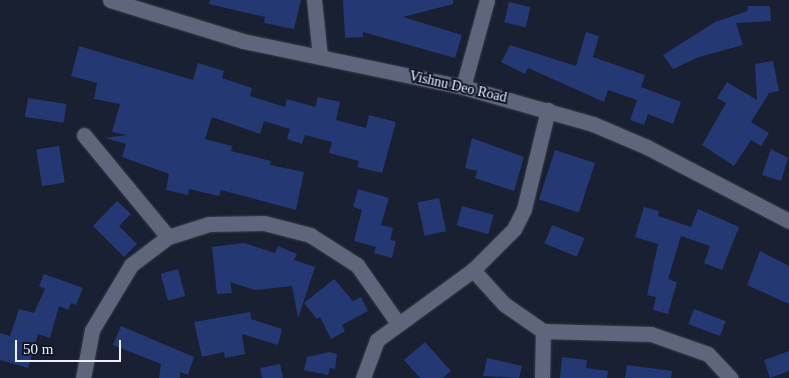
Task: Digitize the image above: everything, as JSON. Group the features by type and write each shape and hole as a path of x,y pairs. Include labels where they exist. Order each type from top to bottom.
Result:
{"street":[{"name":"Vishnu Deo Road","path":"110,0 243,41 463,87 548,110 623,135 789,221"},
{"path":"314,0 320,56"},
{"path":"463,87 487,0"},
{"path":"363,378 378,340 397,322 473,270 514,229 524,209 548,110"},
{"path":"84,135 168,237"},
{"path":"83,378 92,330 115,288 131,265 168,237 209,224 229,222 264,223 310,235 358,265 397,322"},
{"path":"473,270 504,304 543,331 651,334 708,354 730,378"},
{"path":"542,378 543,331"}],"building":[{"path":"210,0 301,0 294,29 264,23 265,17 209,4"},
{"path":"343,0 453,0 453,4 403,17 462,35 455,58 363,32 363,37 345,38"},
{"path":"509,2 530,7 526,27 504,22"},
{"path":"748,6 770,6 771,21 736,23 743,45 699,57 673,69 663,55 715,22 748,11"},
{"path":"586,32 599,36 593,57 645,75 641,87 681,102 673,124 648,114 644,125 630,120 637,100 608,90 604,102 528,68 525,74 501,62 510,45 576,66"},
{"path":"79,46 193,80 198,63 224,71 222,78 252,88 250,96 285,107 287,99 315,107 318,97 340,102 336,120 366,128 369,115 396,122 382,173 357,167 359,161 329,153 332,142 305,135 302,144 287,139 290,129 264,121 260,134 212,117 205,139 232,146 231,151 271,161 270,165 304,172 296,210 221,190 219,196 189,189 188,195 166,190 169,174 122,157 126,144 105,138 127,135 112,132 120,104 94,99 97,83 71,76"},
{"path":"773,61 779,91 769,93 751,122 769,133 761,146 751,140 734,166 702,145 726,103 717,98 727,82 757,100 755,64"},
{"path":"28,98 67,104 64,123 25,117"},
{"path":"472,138 524,157 514,191 475,178 477,171 465,168"},
{"path":"59,146 65,183 42,186 36,150"},
{"path":"771,149 788,158 781,181 762,175"},
{"path":"555,150 595,163 579,212 539,199"},
{"path":"358,189 389,198 381,225 393,228 390,240 396,241 392,258 374,253 376,247 354,241 362,210 353,207"},
{"path":"439,198 446,231 425,236 417,203"},
{"path":"117,201 131,214 119,226 137,244 124,257 93,226"},
{"path":"462,206 494,215 488,234 456,225"},
{"path":"644,207 659,211 658,216 691,227 698,209 739,227 722,270 704,263 710,246 681,236 668,279 677,282 668,314 653,310 656,297 647,295 658,244 635,237"},
{"path":"552,225 584,238 577,257 545,244"},
{"path":"244,243 275,253 278,246 297,254 294,260 315,267 298,318 292,286 255,290 230,282 232,293 217,294 212,247"},
{"path":"760,251 789,266 789,304 747,285"},
{"path":"178,269 185,296 168,301 161,274"},
{"path":"44,274 83,288 76,305 71,303 68,310 59,306 50,338 38,334 28,368 0,360 0,333 10,336 19,309 34,313 45,289 39,286"},
{"path":"334,279 353,301 361,297 368,311 342,325 345,331 331,339 320,317 317,319 304,303"},
{"path":"694,309 726,321 720,336 688,324"},
{"path":"250,312 251,319 282,329 278,345 242,334 245,354 225,358 224,352 202,357 194,322"},
{"path":"121,326 194,357 188,375 180,372 180,378 159,378 161,364 113,345"},
{"path":"425,342 451,371 443,378 420,378 404,360"},
{"path":"789,351 789,371 770,378 764,360"},
{"path":"329,352 337,354 335,369 330,368 328,375 304,370 307,357"},
{"path":"562,357 587,360 586,368 608,371 607,378 560,378"},
{"path":"487,358 522,366 519,378 483,376"},
{"path":"280,364 283,378 262,378 260,368"},
{"path":"627,365 672,371 671,378 625,378"}]}
